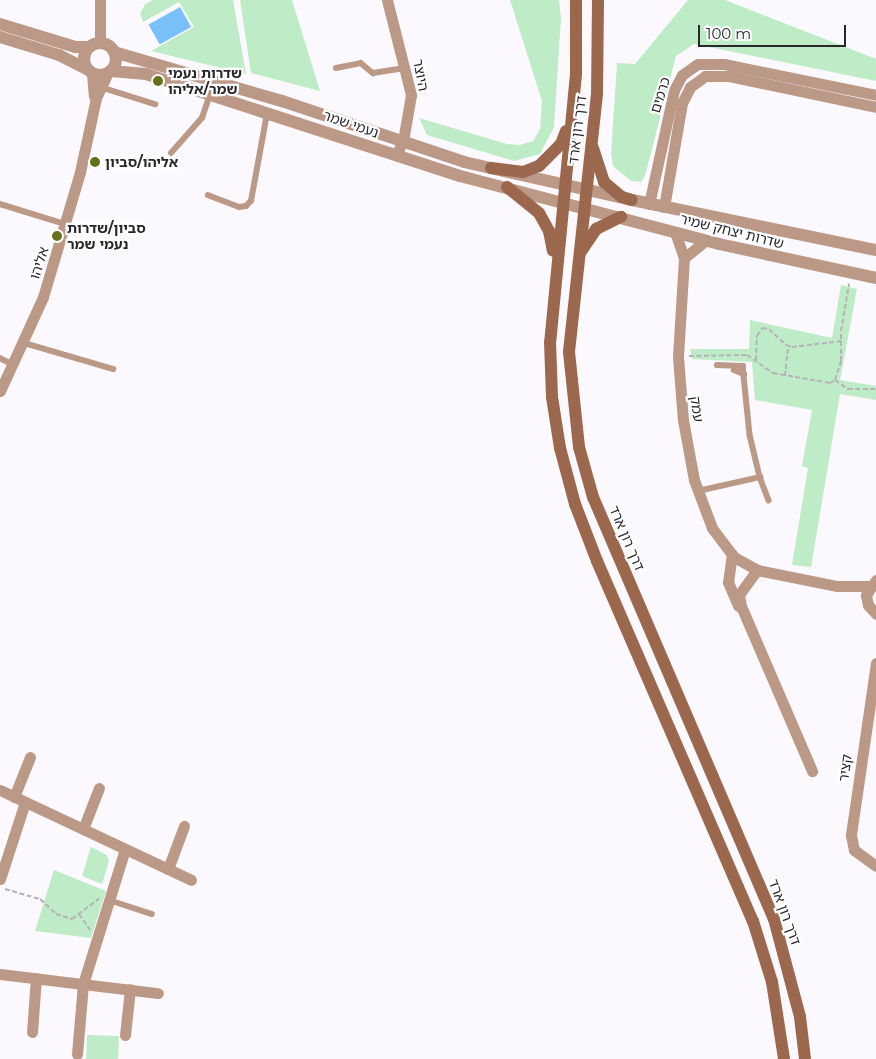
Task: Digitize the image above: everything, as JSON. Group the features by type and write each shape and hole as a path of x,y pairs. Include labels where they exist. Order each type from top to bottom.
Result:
{"main road":[{"name":"דרך רון ארד","path":"576,0 578,28 550,342 552,397 560,448 574,504 753,920 772,982 784,1059"},
{"name":"דרך רון ארד","path":"598,0 599,50 569,352 579,448 593,497 774,919 800,1017 805,1059"},
{"path":"491,168 523,172 539,166 560,144 570,120"},
{"path":"591,141 604,182 622,197 632,200"},
{"path":"507,187 532,205 544,220 556,264"},
{"path":"577,260 596,229 621,217"}],"street":[{"path":"90,72 83,58 95,45 100,0"},
{"name":"היוצר","path":"387,0 406,68 410,108 403,141 396,155"},
{"path":"0,24 75,47 95,45 114,52 116,62 109,73 90,72 59,55 0,36"},
{"name":"נעמי שמר","path":"114,52 282,101 491,168 584,190"},
{"name":"כרמים","path":"649,204 674,90 682,75 698,64 724,64 876,95"},
{"name":"אליהו","path":"90,72 93,108"},
{"name":"אליהו","path":"0,391 14,365 43,297 66,224 93,108 100,87 109,73"},
{"name":"נעמי שמר","path":"109,73 146,74 267,111 396,155 507,187 582,206"},
{"name":"כרמים","path":"664,207 682,103 690,87 705,76 729,76 876,106"},
{"name":"שדרות יצחק שמיר","path":"584,190 876,250"},
{"name":"שדרות יצחק שמיר","path":"582,206 705,241 876,278"},
{"name":"עמק","path":"675,232 684,258 678,357 683,420 698,492 712,528 732,554 757,570 837,586 866,600"},
{"path":"684,258 705,241"},
{"path":"732,554 728,582 736,603 746,618"},
{"path":"757,570 739,595 746,618 812,771"},
{"path":"872,583 866,600 875,615"},
{"name":"עמק","path":"837,586 872,583"},
{"name":"קציר","path":"876,663 851,835 854,850 876,866"},
{"path":"14,797 30,757"},
{"path":"83,829 99,788"},
{"path":"0,790 191,880"},
{"path":"0,879 25,802"},
{"path":"168,869 184,826"},
{"path":"77,1054 83,984 125,848"},
{"path":"0,974 158,993"},
{"path":"32,1032 36,978"},
{"path":"125,1035 130,989"}],"lane":[{"path":"336,68 361,63 373,73 406,68"},
{"path":"100,87 155,104"},
{"path":"171,153 202,118 210,94"},
{"path":"208,195 239,207 246,206 250,201 267,111"},
{"path":"0,204 66,224"},
{"path":"24,343 113,369"},
{"path":"0,358 14,365"},
{"path":"717,365 743,366 750,434 760,476 769,500"},
{"path":"734,370 744,374"},
{"path":"698,492 760,476"},
{"path":"109,900 152,914"}],"path":[{"path":"678,357 729,353 748,355 772,373 830,383 835,380 851,274"},
{"path":"756,360 757,336 762,328 769,329 788,346 812,346 842,341"},
{"path":"785,376 788,346"},
{"path":"835,380 848,389 876,389"},
{"path":"0,887 40,899 64,918 72,919 96,899 109,900"},
{"path":"79,914 83,924 98,935"}],"green space":[{"path":"153,0 233,0 246,74 151,51 194,27 179,2 143,22 140,14 145,4"},
{"path":"240,0 292,0 320,91 251,73"},
{"path":"510,0 559,0 561,18 554,127 540,154 514,161 427,135 419,118 507,144 520,145 533,141 540,129 542,101"},
{"path":"688,0 725,0 876,59 876,81 694,44 676,56 645,176 641,182 631,181 613,166 611,154 617,63 635,64"},
{"path":"841,285 857,289 840,380 876,386 876,400 840,394 811,567 792,565 808,468 802,466 812,410 755,400 752,362 692,359 690,349 749,349 750,320 832,338"},
{"path":"91,847 107,855 109,861 102,884 82,876"},
{"path":"54,870 106,891 91,938 35,931"},
{"path":"87,1035 119,1036 118,1059 86,1059"}],"water":[{"path":"180,7 191,27 160,45 149,24"}],"place":[{"name":"שדרות נעמי שמר/אליהו","path":"158,81"},
{"name":"אליהו/סביון","path":"95,162"},
{"name":"סביון/שדרות נעמי שמר","path":"57,236"}]}
